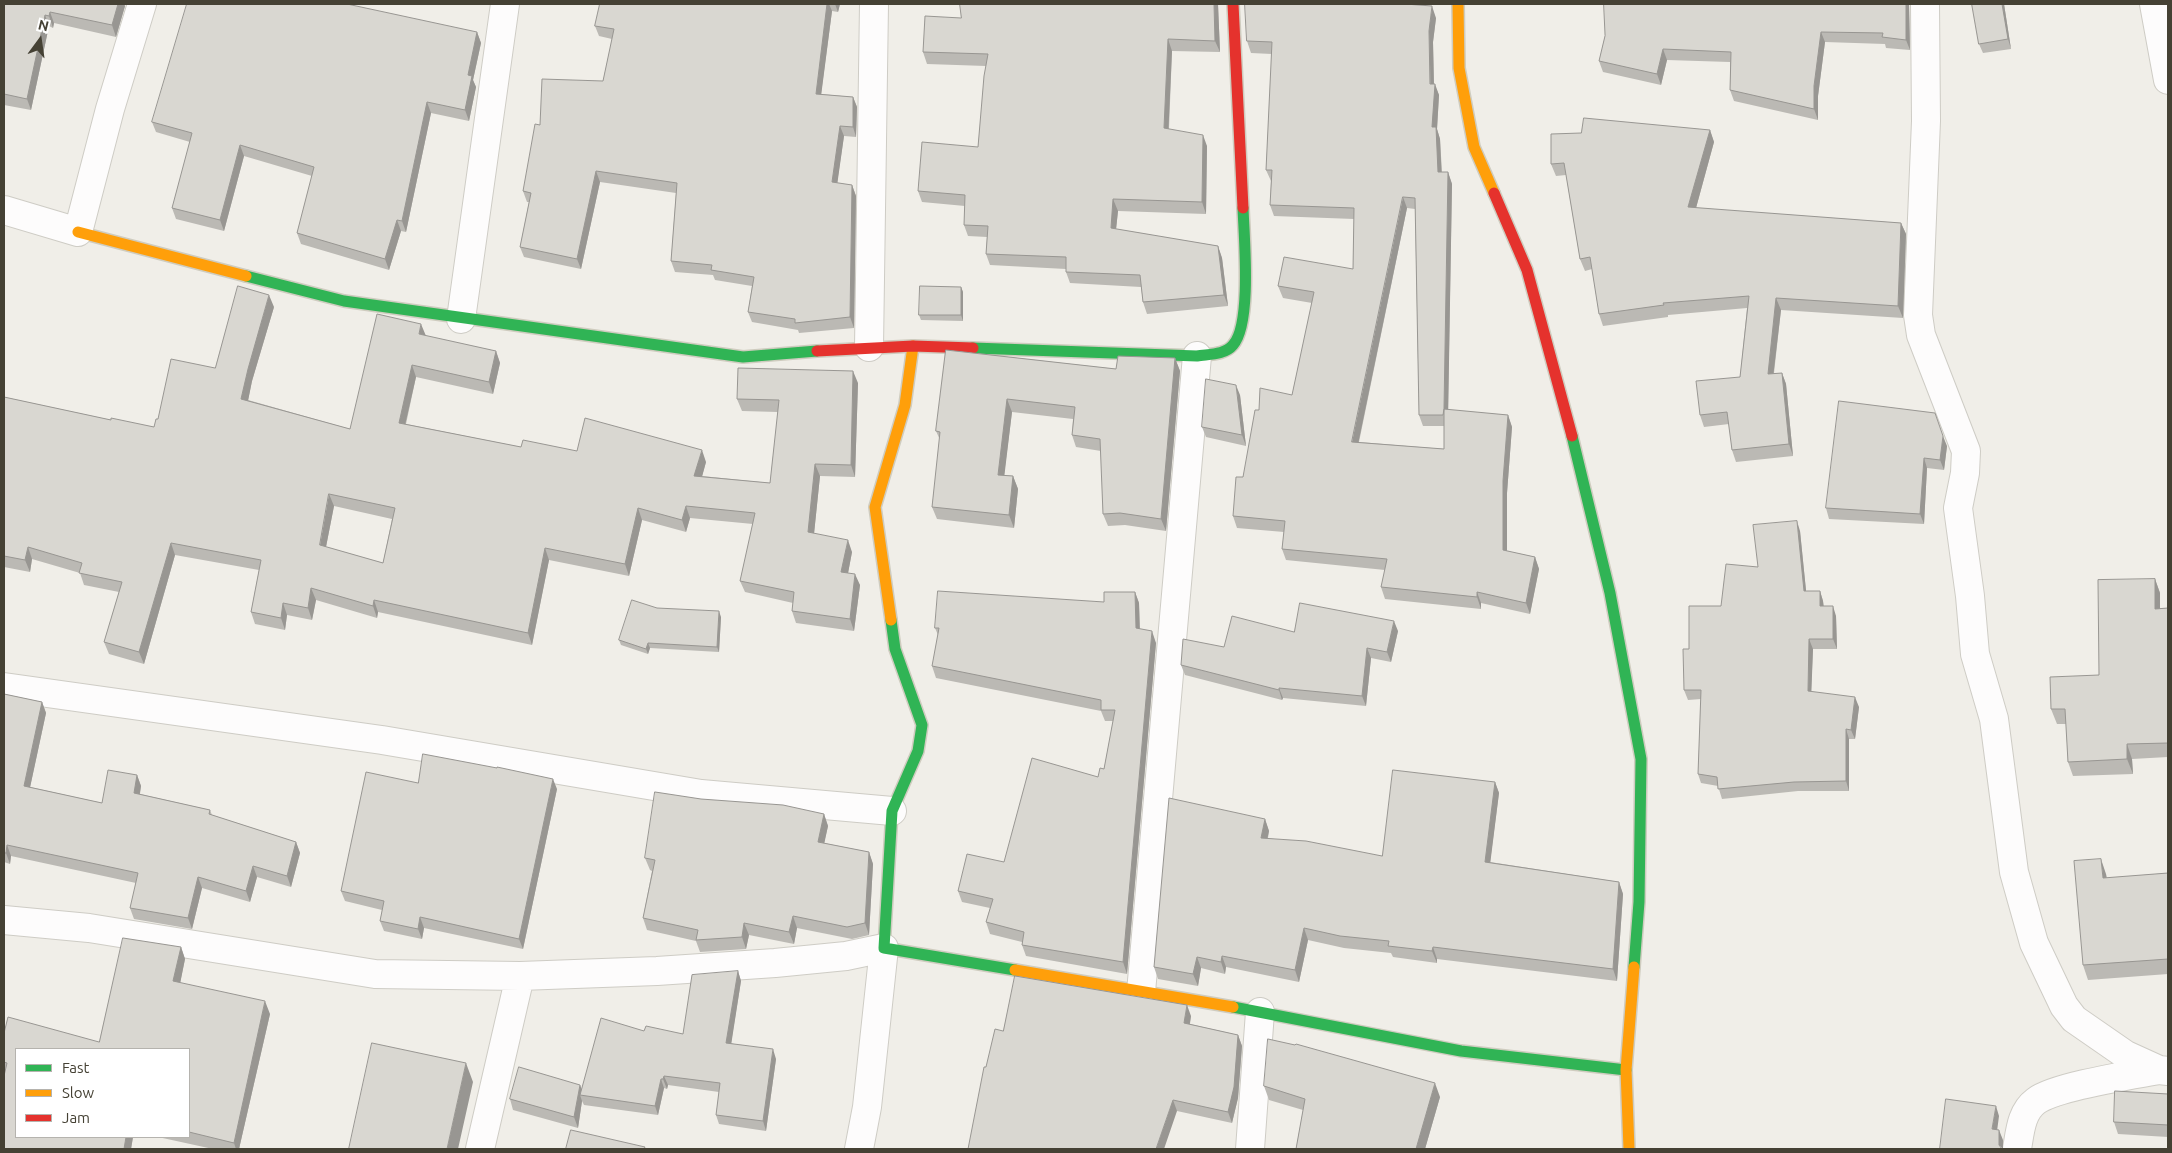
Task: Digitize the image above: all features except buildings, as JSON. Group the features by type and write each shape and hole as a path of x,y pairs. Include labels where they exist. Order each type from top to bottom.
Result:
{"street":[{"path":"78,232 110,109 142,4"},
{"path":"461,319 505,4"},
{"path":"869,347 874,4"},
{"path":"4,210 78,232 344,301 461,319 743,357 869,347 913,346 1197,356 1222,352 1235,344 1241,326 1243,305 1244,250 1233,4"},
{"path":"1458,4 1459,68 1474,147 1527,270 1570,429 1610,593 1641,759 1639,902 1626,1070 1629,1149"},
{"path":"1925,4 1926,121 1918,315 1921,335 1966,451 1965,473 1958,508 1970,596 1975,654 1994,719 2014,872 2034,943 2064,1006 2074,1019 2106,1043 2126,1054 2164,1070"},
{"path":"2154,4 2168,80"},
{"path":"859,1149 867,1107 884,948 892,811 918,752 922,725 896,648 875,507 905,405 913,346"},
{"path":"1141,992 1197,356"},
{"path":"4,687 382,740 701,794 892,811"},
{"path":"4,920 89,928 375,974 520,976 775,963 846,956 884,948 1260,1012 1461,1050 1626,1070"},
{"path":"480,1149 520,976"},
{"path":"1250,1149 1260,1012"},
{"path":"2017,1149 2022,1120 2036,1101 2058,1091 2164,1070"}],"traffic: fast":[{"path":"973,348 1197,356 1226,351 1233,345 1239,334 1243,319 1246,280 1243,208"},
{"path":"246,276 344,301 743,357 817,351"},
{"path":"1572,436 1610,593 1641,759 1639,902 1634,967"},
{"path":"891,620 895,649 922,725 918,751 892,811 884,948 1015,970"},
{"path":"1233,1007 1461,1051 1626,1070"}],"traffic: slow":[{"path":"1458,4 1459,68 1474,147 1494,193"},
{"path":"78,232 246,276"},
{"path":"891,620 875,507 905,405 913,346"},
{"path":"1629,1149 1626,1070 1634,967"},
{"path":"1015,970 1233,1007"}],"traffic: jam":[{"path":"1233,4 1243,208"},
{"path":"1494,193 1527,270 1572,436"},
{"path":"817,351 913,346 973,348"}]}
